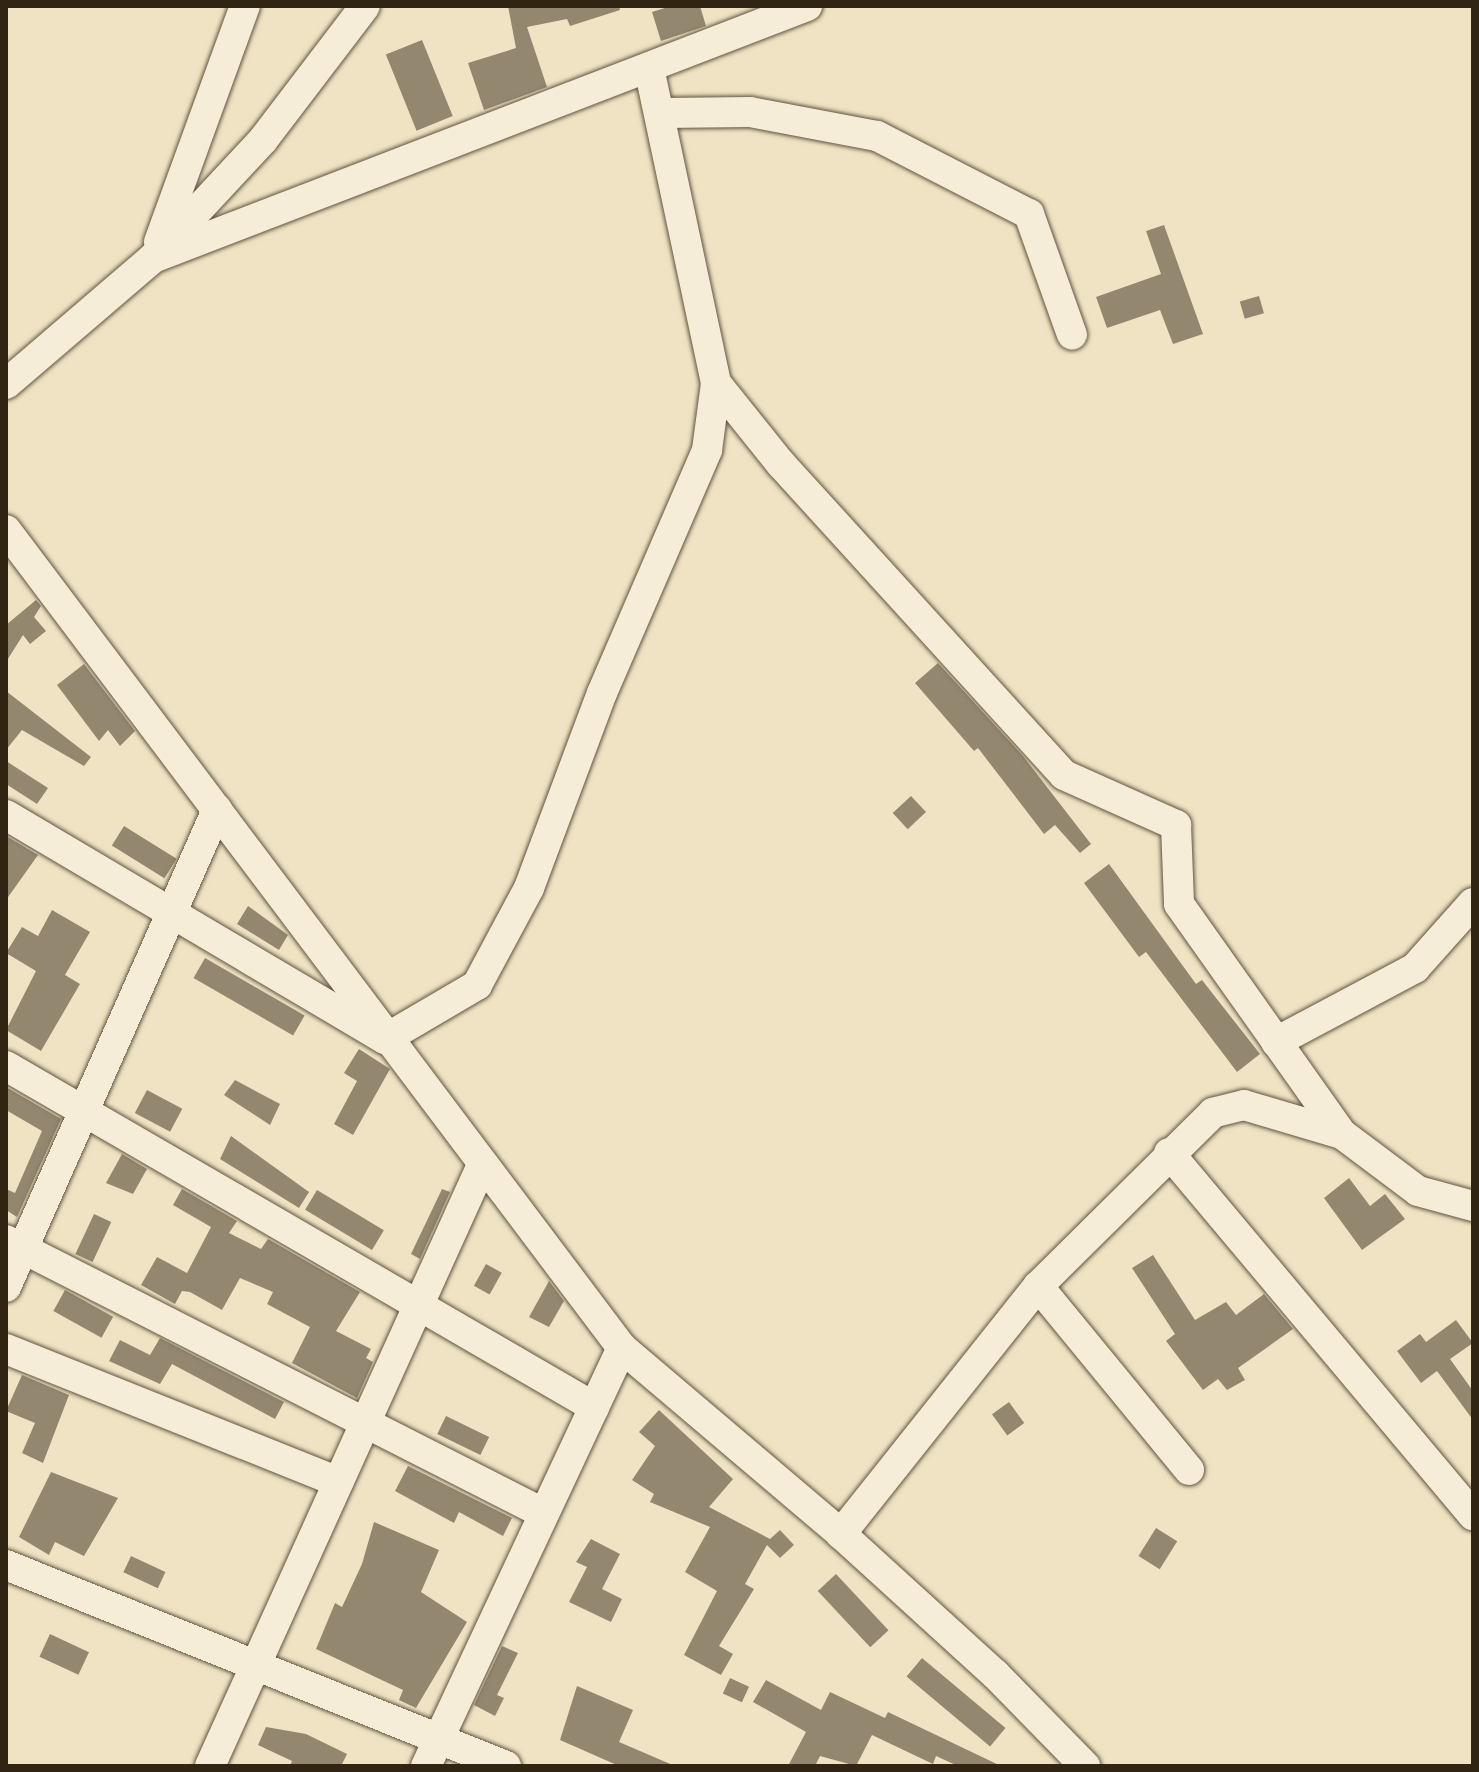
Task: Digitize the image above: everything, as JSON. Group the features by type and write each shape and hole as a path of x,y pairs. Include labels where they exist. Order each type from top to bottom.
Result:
{"street":[{"path":"153,258 245,6"},
{"path":"6,384 153,258 263,140 365,6"},
{"path":"153,258 649,69 732,19 807,6"},
{"path":"385,1039 477,985 529,888 602,693 707,450 716,383 663,113 649,69"},
{"path":"663,113 750,112 877,136 1029,214 1072,335"},
{"path":"716,383 781,464 1064,775 1176,825 1179,904 1342,1134 1418,1191 1473,1206"},
{"path":"8,544 217,810 385,1039 622,1348 841,1534 995,1674 1085,1766"},
{"path":"6,1287 15,1244 87,1113 170,912 217,810"},
{"path":"6,815 385,1039"},
{"path":"1276,1042 1415,968 1473,903"},
{"path":"6,1066 594,1407"},
{"path":"841,1534 1038,1286 1169,1153 1213,1113 1244,1105 1342,1134"},
{"path":"1169,1153 1473,1515"},
{"path":"210,1766 482,1165"},
{"path":"15,1244 543,1513"},
{"path":"1038,1286 1189,1470"},
{"path":"426,1766 622,1348"},
{"path":"6,1349 338,1482"},
{"path":"6,1565 506,1766"}],"building":[{"path":"508,6 619,6 620,10 570,26 567,19 527,27 547,87 484,110 468,63 516,48"},
{"path":"671,6 700,6 706,26 661,41 652,12"},
{"path":"422,40 453,116 417,131 386,55"},
{"path":"1164,225 1203,334 1173,344 1160,310 1107,328 1096,297 1161,274 1146,231"},
{"path":"1259,296 1264,313 1245,319 1240,302"},
{"path":"36,600 41,606 34,617 46,631 30,644 23,635 6,662 6,625"},
{"path":"938,663 1023,756 1091,844 1080,853 1055,825 1044,834 978,748 974,751 915,683"},
{"path":"84,664 135,731 120,746 108,730 99,741 57,685"},
{"path":"6,691 91,757 84,766 22,730 6,750"},
{"path":"6,761 48,788 37,804 6,784"},
{"path":"911,796 926,812 908,829 893,813"},
{"path":"124,826 177,859 164,878 112,846"},
{"path":"6,836 38,855 6,900"},
{"path":"1109,864 1196,984 1202,980 1260,1054 1237,1072 1146,952 1139,957 1084,883"},
{"path":"248,906 288,935 279,950 237,924"},
{"path":"52,910 90,932 65,975 80,984 41,1051 6,1030 36,971 6,953 22,927 38,936"},
{"path":"205,958 305,1016 293,1035 194,978"},
{"path":"359,1049 390,1069 353,1135 334,1124 357,1081 344,1073"},
{"path":"235,1080 280,1104 270,1125 224,1095"},
{"path":"6,1087 61,1119 17,1217 6,1210 6,1189 15,1193 42,1131 6,1110"},
{"path":"147,1090 182,1109 170,1132 135,1113"},
{"path":"231,1136 309,1192 299,1208 220,1159"},
{"path":"122,1154 147,1169 133,1194 106,1183"},
{"path":"1349,1178 1370,1206 1385,1194 1405,1219 1362,1250 1324,1198"},
{"path":"182,1189 237,1221 229,1233 261,1249 268,1239 360,1292 336,1331 371,1349 366,1358 373,1362 357,1398 292,1363 310,1327 267,1304 273,1292 240,1278 222,1310 190,1292 182,1291 175,1304 141,1285 157,1257 187,1273 211,1227 173,1205"},
{"path":"442,1189 450,1192 420,1259 411,1254"},
{"path":"317,1190 384,1230 372,1250 305,1210"},
{"path":"94,1214 111,1222 93,1262 75,1254"},
{"path":"1153,1255 1195,1320 1226,1302 1236,1315 1264,1294 1293,1329 1238,1368 1245,1380 1227,1390 1218,1379 1203,1390 1166,1341 1175,1334 1132,1268"},
{"path":"486,1264 502,1273 490,1295 474,1286"},
{"path":"549,1281 564,1301 549,1327 529,1317"},
{"path":"65,1290 113,1317 101,1338 53,1311"},
{"path":"1456,1320 1473,1343 1450,1359 1473,1391 1473,1420 1437,1371 1421,1383 1397,1351 1420,1334 1426,1342"},
{"path":"160,1338 284,1402 275,1419 172,1364 160,1384 109,1361 120,1340 150,1355"},
{"path":"22,1375 69,1395 43,1463 22,1453 35,1423 6,1411"},
{"path":"1009,1402 1024,1423 1007,1435 992,1414"},
{"path":"659,1410 733,1479 709,1507 770,1539 780,1530 794,1545 780,1558 767,1545 745,1584 754,1589 719,1646 733,1654 721,1675 684,1655 717,1591 685,1572 710,1527 650,1502 654,1494 632,1480 655,1446 639,1432"},
{"path":"446,1416 489,1437 480,1455 437,1434"},
{"path":"408,1466 512,1518 503,1536 459,1512 454,1523 395,1491"},
{"path":"51,1472 118,1498 84,1556 55,1542 49,1555 19,1537"},
{"path":"374,1522 439,1550 421,1592 467,1622 416,1708 399,1700 403,1690 316,1649 335,1603 342,1607 362,1564"},
{"path":"1156,1528 1177,1541 1160,1569 1139,1556"},
{"path":"591,1539 620,1554 602,1589 622,1599 611,1622 569,1602 587,1567 576,1562"},
{"path":"131,1556 165,1572 158,1588 123,1572"},
{"path":"836,1574 889,1630 870,1647 818,1591"},
{"path":"50,1634 89,1652 78,1675 39,1657"},
{"path":"502,1646 518,1653 497,1695 504,1698 495,1716 474,1705"},
{"path":"922,1658 1005,1728 990,1746 907,1676"},
{"path":"730,1678 749,1687 742,1702 723,1693"},
{"path":"766,1680 821,1710 830,1692 885,1718 888,1712 1001,1766 958,1766 936,1756 933,1764 872,1735 856,1766 820,1756 815,1766 788,1766 806,1732 753,1702"},
{"path":"577,1686 633,1710 619,1742 675,1766 619,1766 560,1740"},
{"path":"266,1727 306,1734 347,1754 341,1766 290,1766 292,1761 258,1745"}]}
